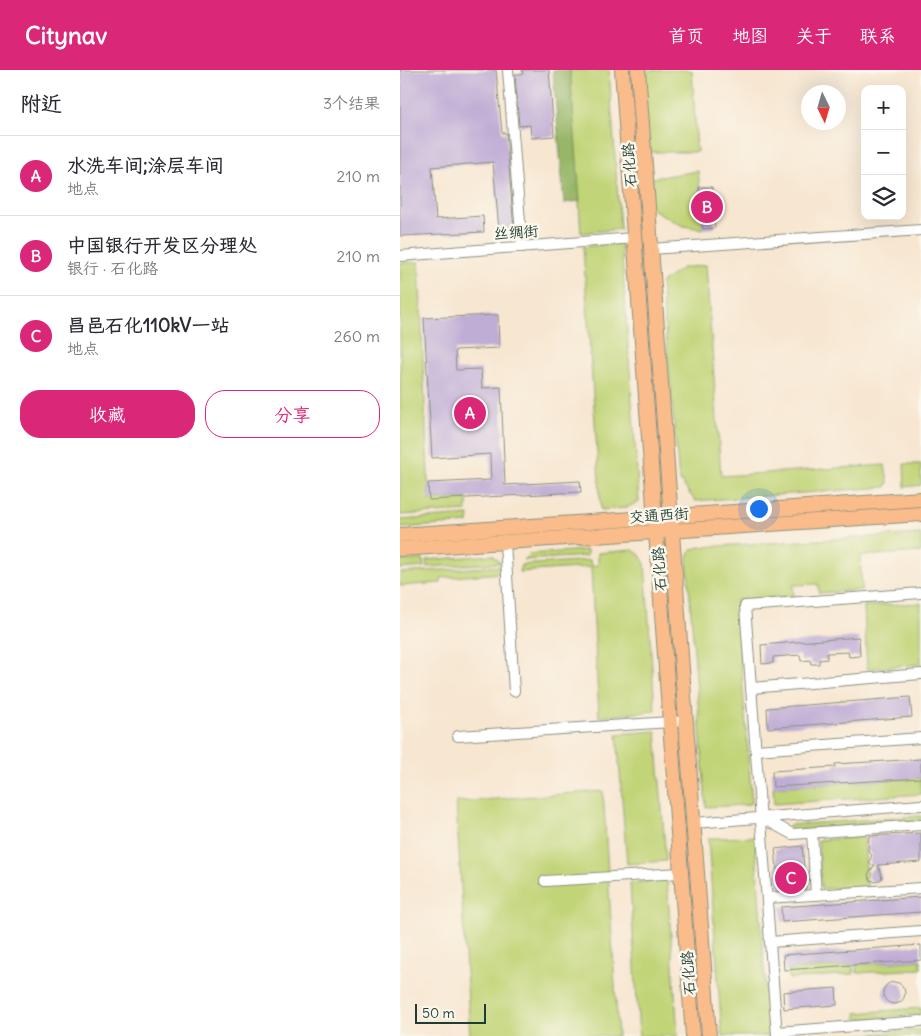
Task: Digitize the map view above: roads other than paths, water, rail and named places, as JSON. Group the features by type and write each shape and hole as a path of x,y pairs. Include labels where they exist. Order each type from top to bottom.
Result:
{"main road":[{"name":"石化路","path":"622,70 693,1036"},
{"name":"石化路","path":"638,70 709,1036"},
{"name":"交通西街","path":"400,549 505,542 672,523 921,500"},
{"name":"交通西街","path":"672,523 921,514"},
{"name":"交通西街","path":"400,534 655,525"}],"street":[{"path":"508,70 522,247"},
{"path":"651,249 921,230"},
{"name":"丝绸街","path":"400,256 634,238"},
{"path":"505,542 514,691"},
{"path":"921,593 745,606 777,1034 921,1020"},
{"path":"751,688 921,674"},
{"path":"458,736 686,721"},
{"path":"756,750 921,738"},
{"path":"694,823 921,805"},
{"path":"760,817 792,834 921,825"},
{"path":"812,833 816,895"},
{"path":"545,881 681,873"},
{"path":"767,898 921,888"},
{"path":"770,942 921,932"}],"place":[{"name":"中国银行开发区分理处","path":"707,207"},
{"name":"水洗车间;涂层车间","path":"470,413"},
{"name":"昌邑石化110kV一站","path":"791,878"}]}
